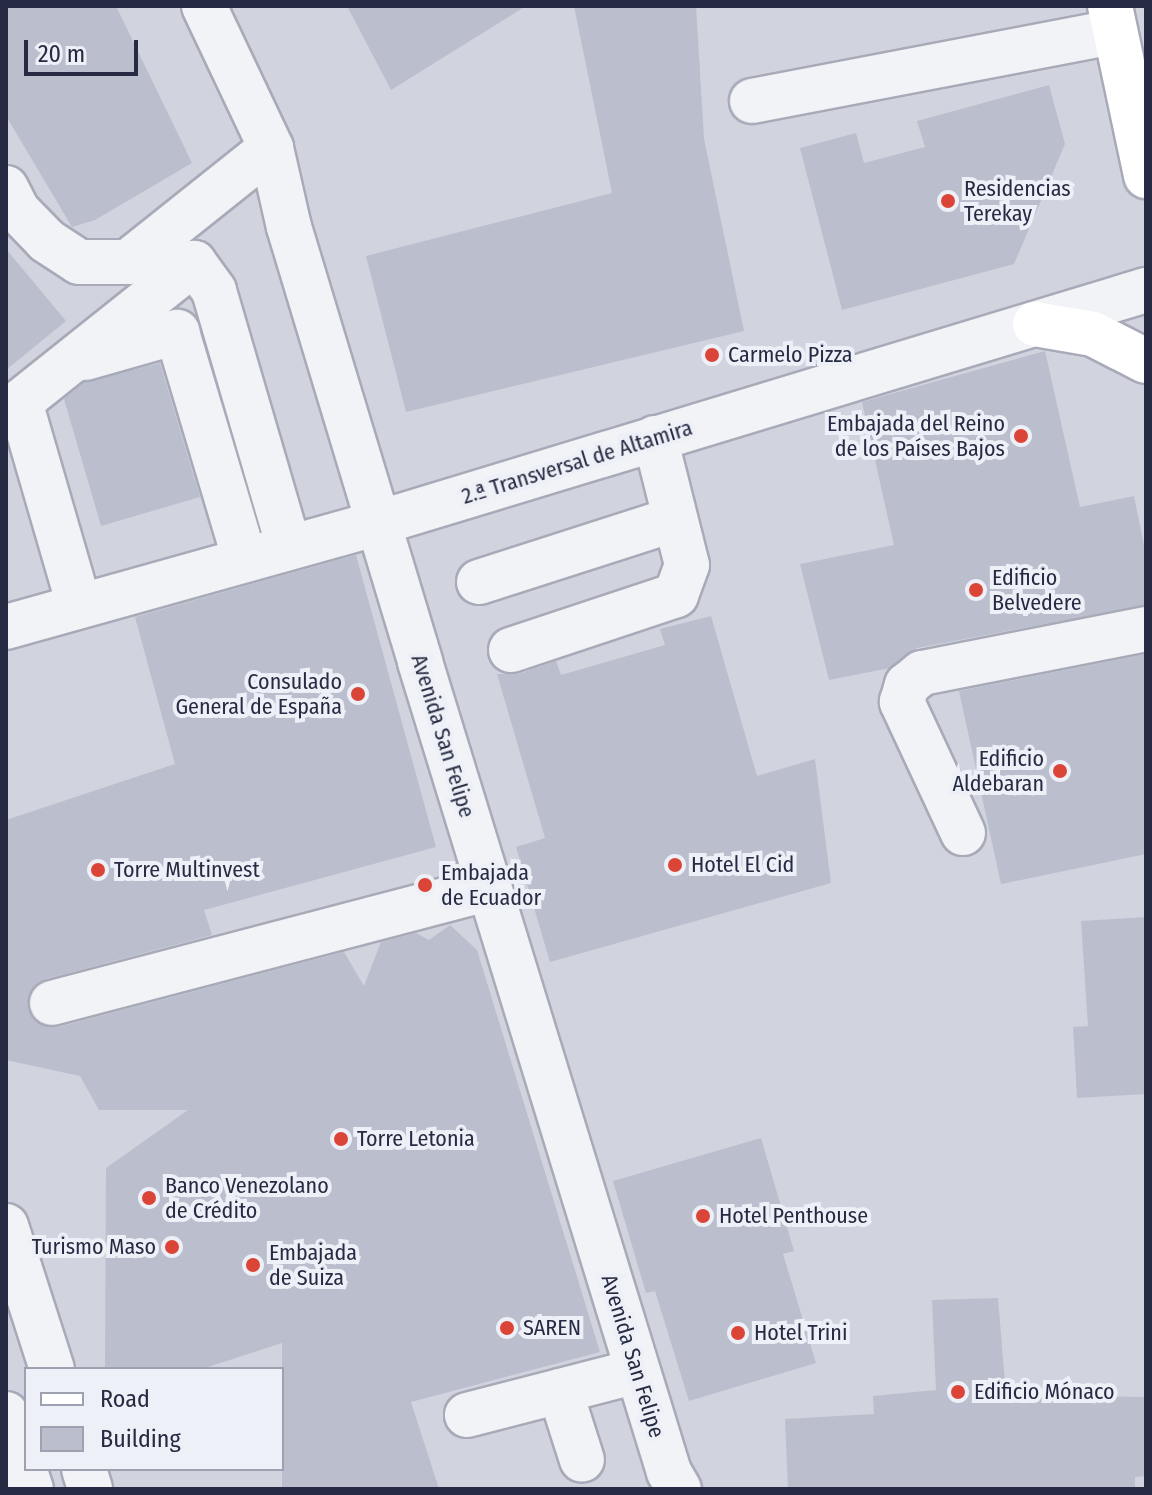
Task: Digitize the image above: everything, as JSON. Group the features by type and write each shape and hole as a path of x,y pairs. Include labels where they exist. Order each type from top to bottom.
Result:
{"main road":[{"path":"1113,19 1146,176"},
{"path":"1035,324 1093,334 1146,361"}],"street":[{"name":"Avenida San Felipe","path":"204,6 271,148 289,227 671,1483"},
{"path":"752,101 1113,19"},
{"path":"6,188 17,210 47,241 79,262 128,262 271,148"},
{"path":"79,605 20,402 50,374 194,263 214,291 289,547"},
{"name":"2.ª Transversal de Altamira","path":"6,627 244,557 378,523 1146,290"},
{"path":"50,374 177,332 244,557"},
{"path":"50,374 72,500"},
{"path":"511,650 676,595 687,565 655,438"},
{"path":"479,582 675,519"},
{"path":"963,833 902,702 907,685 922,673 1146,629"},
{"path":"52,1003 489,888"},
{"path":"6,1226 51,1367"},
{"path":"467,1415 637,1371"},
{"path":"560,1391 582,1460"},
{"path":"13,1430 24,1466"}],"shaded area":[{"path":"6,6 1146,6 1146,1489 6,1489"}],"building":[{"path":"6,6 116,6 192,163 95,220 72,227 6,116"},
{"path":"347,6 526,6 391,90"},
{"path":"574,6 696,6 704,139 744,331 406,412 366,256 612,193"},
{"name":"Residencias Terekay","path":"1049,85 1065,144 1014,264 842,310 800,148 856,133 864,163 925,147 917,121"},
{"path":"6,249 66,321 6,370"},
{"path":"1045,351 1080,507 1134,496 1146,555 1146,605 917,648 890,668 829,680 800,564 894,545 862,402"},
{"path":"160,363 200,497 101,526 64,399 85,382"},
{"path":"356,555 436,847 204,910 212,935 46,979 34,986 28,1009 35,1021 58,1027 344,952 364,986 381,942 416,933 429,940 450,925 477,950 600,1352 411,1402 439,1489 282,1489 282,1343 208,1367 105,1367 106,1168 188,1110 99,1110 80,1076 6,1060 6,820 175,764 135,617"},
{"path":"711,616 757,776 815,759 831,883 550,962 516,847 545,838 497,674 519,674 556,661 561,675 665,645 660,629"},
{"name":"Edificio Aldebaran","path":"1146,654 1146,854 1001,884 959,691"},
{"path":"1146,917 1146,1094 1077,1098 1073,1027 1088,1026 1081,921"},
{"path":"761,1138 794,1251 783,1254 816,1363 689,1401 655,1291 646,1293 613,1181"},
{"name":"Edificio Mónaco","path":"998,1298 1006,1395 1146,1397 1146,1476 1135,1477 1135,1489 788,1489 785,1419 874,1414 873,1396 936,1390 932,1300"}],"place":[{"name":"Residencias Terekay","path":"948,201"},
{"name":"Carmelo Pizza","path":"712,355"},
{"name":"Embajada del Reino de los Países Bajos","path":"1021,436"},
{"name":"Edificio Belvedere","path":"976,590"},
{"name":"Consulado General de España","path":"358,694"},
{"name":"Edificio Aldebaran","path":"1060,771"},
{"name":"Hotel El Cid","path":"675,865"},
{"name":"Torre Multinvest","path":"98,870"},
{"name":"Embajada de Ecuador","path":"425,885"},
{"name":"Torre Letonia","path":"341,1139"},
{"name":"Banco Venezolano de Crédito","path":"149,1198"},
{"name":"Hotel Penthouse","path":"703,1216"},
{"name":"Turismo Maso","path":"172,1247"},
{"name":"Embajada de Suiza","path":"253,1265"},
{"name":"SAREN","path":"507,1328"},
{"name":"Hotel Trini","path":"738,1333"},
{"name":"Edificio Mónaco","path":"958,1392"}]}
